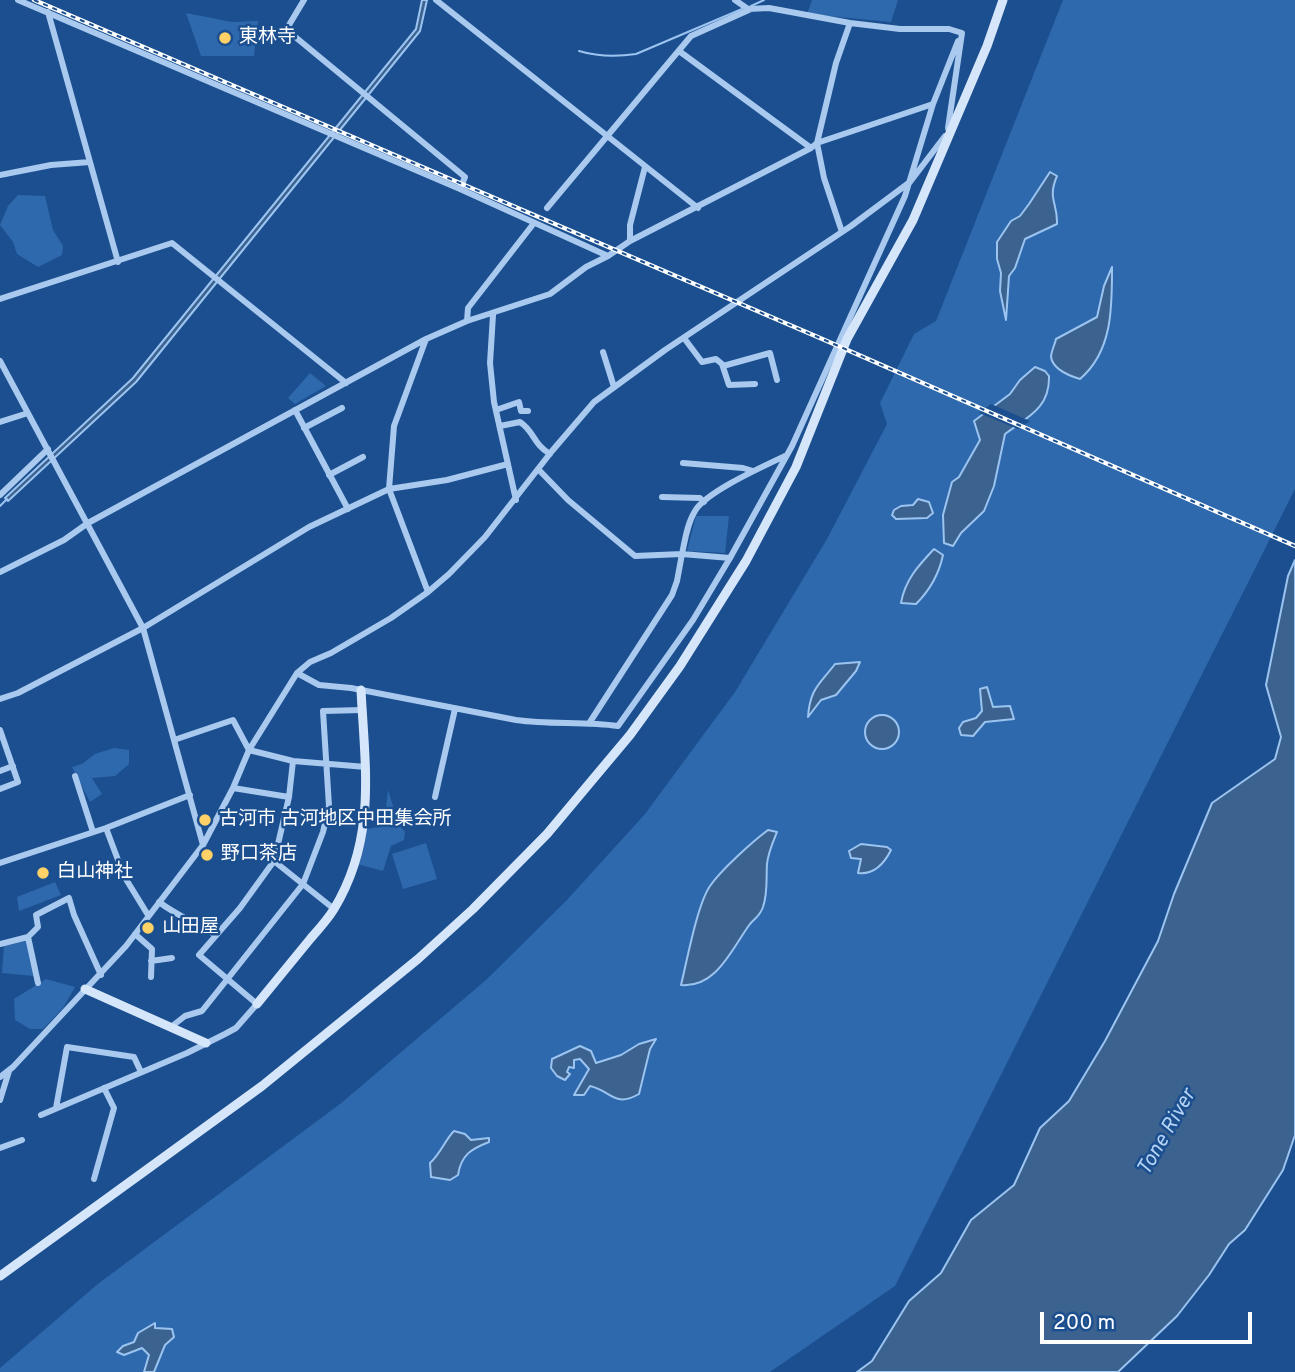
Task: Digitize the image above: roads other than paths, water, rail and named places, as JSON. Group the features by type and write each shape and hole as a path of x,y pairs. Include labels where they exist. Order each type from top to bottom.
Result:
{"street":[{"path":"18,0 608,256"},
{"path":"304,0 288,30 465,177 460,190"},
{"path":"436,0 698,208"},
{"path":"736,0 749,8"},
{"path":"0,1276 262,1086 418,959 504,879 630,735 680,666 756,544 807,443 847,339 908,229 950,135 1003,0"},
{"path":"547,208 691,36 749,8 900,29 949,29 962,33"},
{"path":"48,12 118,262"},
{"path":"842,232 814,145 850,23"},
{"path":"950,135 948,128 962,33"},
{"path":"297,673 319,685 361,690 454,709 539,723 590,722 618,726 673,651 730,558 787,455 883,248 910,182 933,104 962,33"},
{"path":"679,51 814,145"},
{"path":"0,572 64,540 88,523 426,339 467,321 550,294 586,267 630,241 698,208 718,194 814,145 933,104"},
{"path":"0,1077 101,975 203,845 233,788 249,750 297,673 310,662 331,653 391,618 428,592 469,555 594,402 665,350 842,232 910,182 945,136 950,135"},
{"path":"0,175 51,165 90,162"},
{"path":"630,241 630,225 645,167"},
{"path":"467,321 468,307 534,223"},
{"path":"0,299 172,243 346,383"},
{"path":"493,314 491,363 496,410 516,500"},
{"path":"684,338 702,362 716,359 723,366 729,385 755,384"},
{"path":"426,339 394,426 388,489 428,592"},
{"path":"603,352 614,387"},
{"path":"723,366 770,353 777,380"},
{"path":"0,361 143,628 203,845"},
{"path":"496,410 519,402 521,411 528,411"},
{"path":"304,428 342,408"},
{"path":"295,410 348,509"},
{"path":"0,422 28,413"},
{"path":"500,426 520,422 528,428 537,446 550,454"},
{"path":"0,495 48,449"},
{"path":"590,722 672,594 692,518 704,502 753,471 787,455"},
{"path":"329,474 363,457"},
{"path":"683,463 743,467 753,471"},
{"path":"0,699 18,694 143,628 309,527 388,489 447,480 508,464"},
{"path":"538,469 568,500 635,556 681,554 730,558"},
{"path":"662,497 700,498 704,502"},
{"path":"41,1115 236,1028 334,909 348,880 366,816 361,690"},
{"path":"435,797 454,709"},
{"path":"171,1027 185,1016 202,1011 303,884 323,832 329,806 323,711 362,710"},
{"path":"174,740 233,720 249,750 293,761 366,767"},
{"path":"0,730 18,782 0,789"},
{"path":"257,1004 199,955 240,908 274,861 289,797 293,761"},
{"path":"0,771 13,766"},
{"path":"75,776 93,832"},
{"path":"233,788 289,797"},
{"path":"0,863 106,828 190,795"},
{"path":"106,828 124,876 148,915"},
{"path":"274,861 334,909"},
{"path":"0,944 28,937 38,927 36,915 69,898 101,975"},
{"path":"159,902 174,914 189,919 215,935"},
{"path":"135,934 152,949 151,977"},
{"path":"28,937 38,983"},
{"path":"151,961 172,958"},
{"path":"85,989 111,1003 206,1043"},
{"path":"56,1108 66,1047 134,1057 141,1072"},
{"path":"0,1100 10,1069"},
{"path":"94,1179 114,1108 104,1088"},
{"path":"0,1148 22,1140"}],"water":[{"path":"422,0 427,0 420,31 136,382 8,501 5,498 133,378 416,29"},
{"path":"1050,172 1057,176 1053,196 1057,224 1025,239 1015,268 1009,276 1006,320 1000,291 997,242 1011,221 1020,216"},
{"path":"1112,267 1111,312 1105,342 1091,368 1080,379 1058,369 1052,362 1056,339 1097,317 1104,286"},
{"path":"1035,367 1049,376 1042,404 1005,434 994,486 984,511 961,533 953,546 944,543 943,515 952,482 959,477 980,440 974,421 1010,394 1020,380"},
{"path":"918,499 929,502 933,513 927,518 896,519 892,515 894,510 913,505"},
{"path":"934,549 943,555 930,587 916,604 901,603 909,580"},
{"name":"Tone River","path":"1295,560 1295,1135 1283,1170 1245,1230 1229,1244 1177,1316 1118,1372 857,1372 872,1361 909,1301 941,1273 971,1220 1014,1185 1040,1128 1069,1101 1105,1041 1158,941 1174,894 1212,803 1275,759 1281,737 1266,685 1288,576"},
{"path":"860,662 836,695 821,700 808,717 813,693 835,664"},
{"path":"987,687 993,707 1010,706 1014,719 985,722 973,736 961,735 959,728 963,722 976,718 982,711 980,689"},
{"path":"882,715 894,720 899,732 894,744 882,749 870,744 865,732 870,720"},
{"path":"768,830 777,832 768,860 766,896 760,913 714,973 694,984 681,985 697,919 710,886 737,856"},
{"path":"861,844 887,847 891,850 878,868 858,873 861,859 851,858 849,851"},
{"path":"656,1039 650,1049 639,1094 631,1098 618,1099 590,1086 584,1095 574,1095 589,1069 580,1059 574,1060 574,1068 569,1067 567,1072 570,1074 565,1080 557,1076 551,1068 552,1059 580,1046 591,1051 596,1063"},
{"path":"454,1131 465,1134 471,1140 489,1138 489,1142 468,1154 458,1175 450,1180 431,1177 430,1163"},
{"path":"155,1323 155,1328 172,1329 174,1337 165,1345 154,1372 144,1372 149,1355 142,1348 124,1355 117,1352 123,1346 134,1342 138,1333"}],"waterway":[{"path":"751,6 764,0"},
{"path":"579,51 608,56 636,54 742,9"},
{"path":"0,506 7,499"}],"railway":[{"path":"34,0 820,338 1295,546"}],"place":[{"name":"東林寺","path":"225,38"},
{"name":"古河市 古河地区中田集会所","path":"205,820"},
{"name":"野口茶店","path":"207,855"},
{"name":"白山神社","path":"43,873"},
{"name":"山田屋","path":"148,928"}]}
